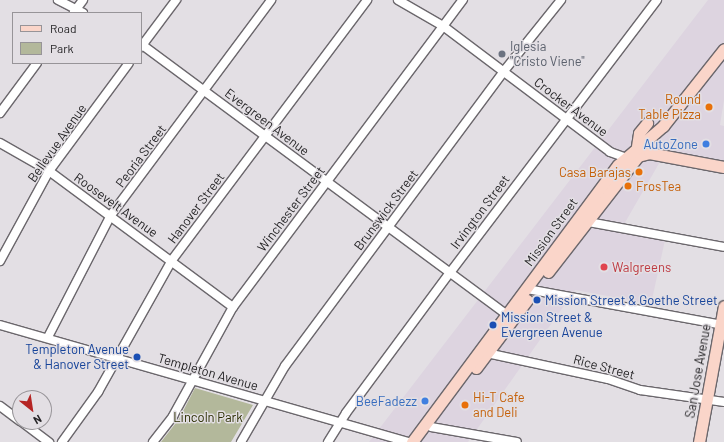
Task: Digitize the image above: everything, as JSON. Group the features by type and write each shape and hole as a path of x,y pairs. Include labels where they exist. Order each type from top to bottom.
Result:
{"main road":[{"name":"Mission Street","path":"410,442 510,317 637,146 663,126 724,49"},
{"path":"637,146 639,134 647,123"},
{"path":"649,153 649,146 663,126"},
{"path":"629,158 649,153 724,167"},
{"name":"San Jose Avenue","path":"699,442 706,400 722,325 724,306"},
{"name":"Mission Street","path":"420,442 432,427 483,352"}],"street":[{"path":"58,0 78,12 83,0"},
{"path":"142,46 176,0"},
{"name":"Peoria Street","path":"48,337 111,216 271,0"},
{"name":"Hanover Street","path":"62,442 98,392 172,260 367,0"},
{"name":"Crocker Avenue","path":"398,0 443,26 610,152 629,158"},
{"name":"Winchester Street","path":"153,442 172,416 233,307 463,0"},
{"name":"Brunswick Street","path":"241,442 285,366 504,71 560,0"},
{"name":"Irvington Street","path":"328,442 340,422 449,274 566,118 658,0"},
{"name":"Evergreen Avenue","path":"142,46 266,135 449,274 510,317"},
{"path":"0,113 35,64"},
{"name":"Bellevue Avenue","path":"0,261 49,171 128,64"},
{"name":"Roosevelt Avenue","path":"0,143 49,171 172,260 233,307"},
{"path":"582,220 724,247"},
{"path":"530,290 722,325"},
{"name":"Templeton Avenue","path":"0,325 48,337 410,442"},
{"name":"Rice Street","path":"483,352 608,379 640,390 724,402"},
{"path":"0,406 12,415"},
{"path":"432,427 517,442"},
{"path":"33,430 48,442"}],"shaded area":[{"path":"708,0 724,0 724,100 720,125 724,126 724,162 665,153 619,233 665,240 651,304 575,290 468,442 369,442"}],"green space":[{"name":"Lincoln Park","path":"195,388 253,405 231,442 161,442 179,419"}],"place":[{"name":"Iglesia \"Cristo Viene\"","path":"502,54"},
{"name":"Round Table Pizza","path":"709,107"},
{"name":"AutoZone","path":"706,144"},
{"name":"Casa Barajas","path":"639,172"},
{"name":"FrosTea","path":"628,186"},
{"name":"Walgreens","path":"604,267"},
{"name":"Mission Street & Goethe Street","path":"537,300"},
{"name":"Mission Street & Evergreen Avenue","path":"493,325"},
{"name":"Templeton Avenue & Hanover Street","path":"137,357"},
{"name":"BeeFadezz","path":"425,401"},
{"name":"Hi-T Cafe and Deli","path":"465,405"}]}
